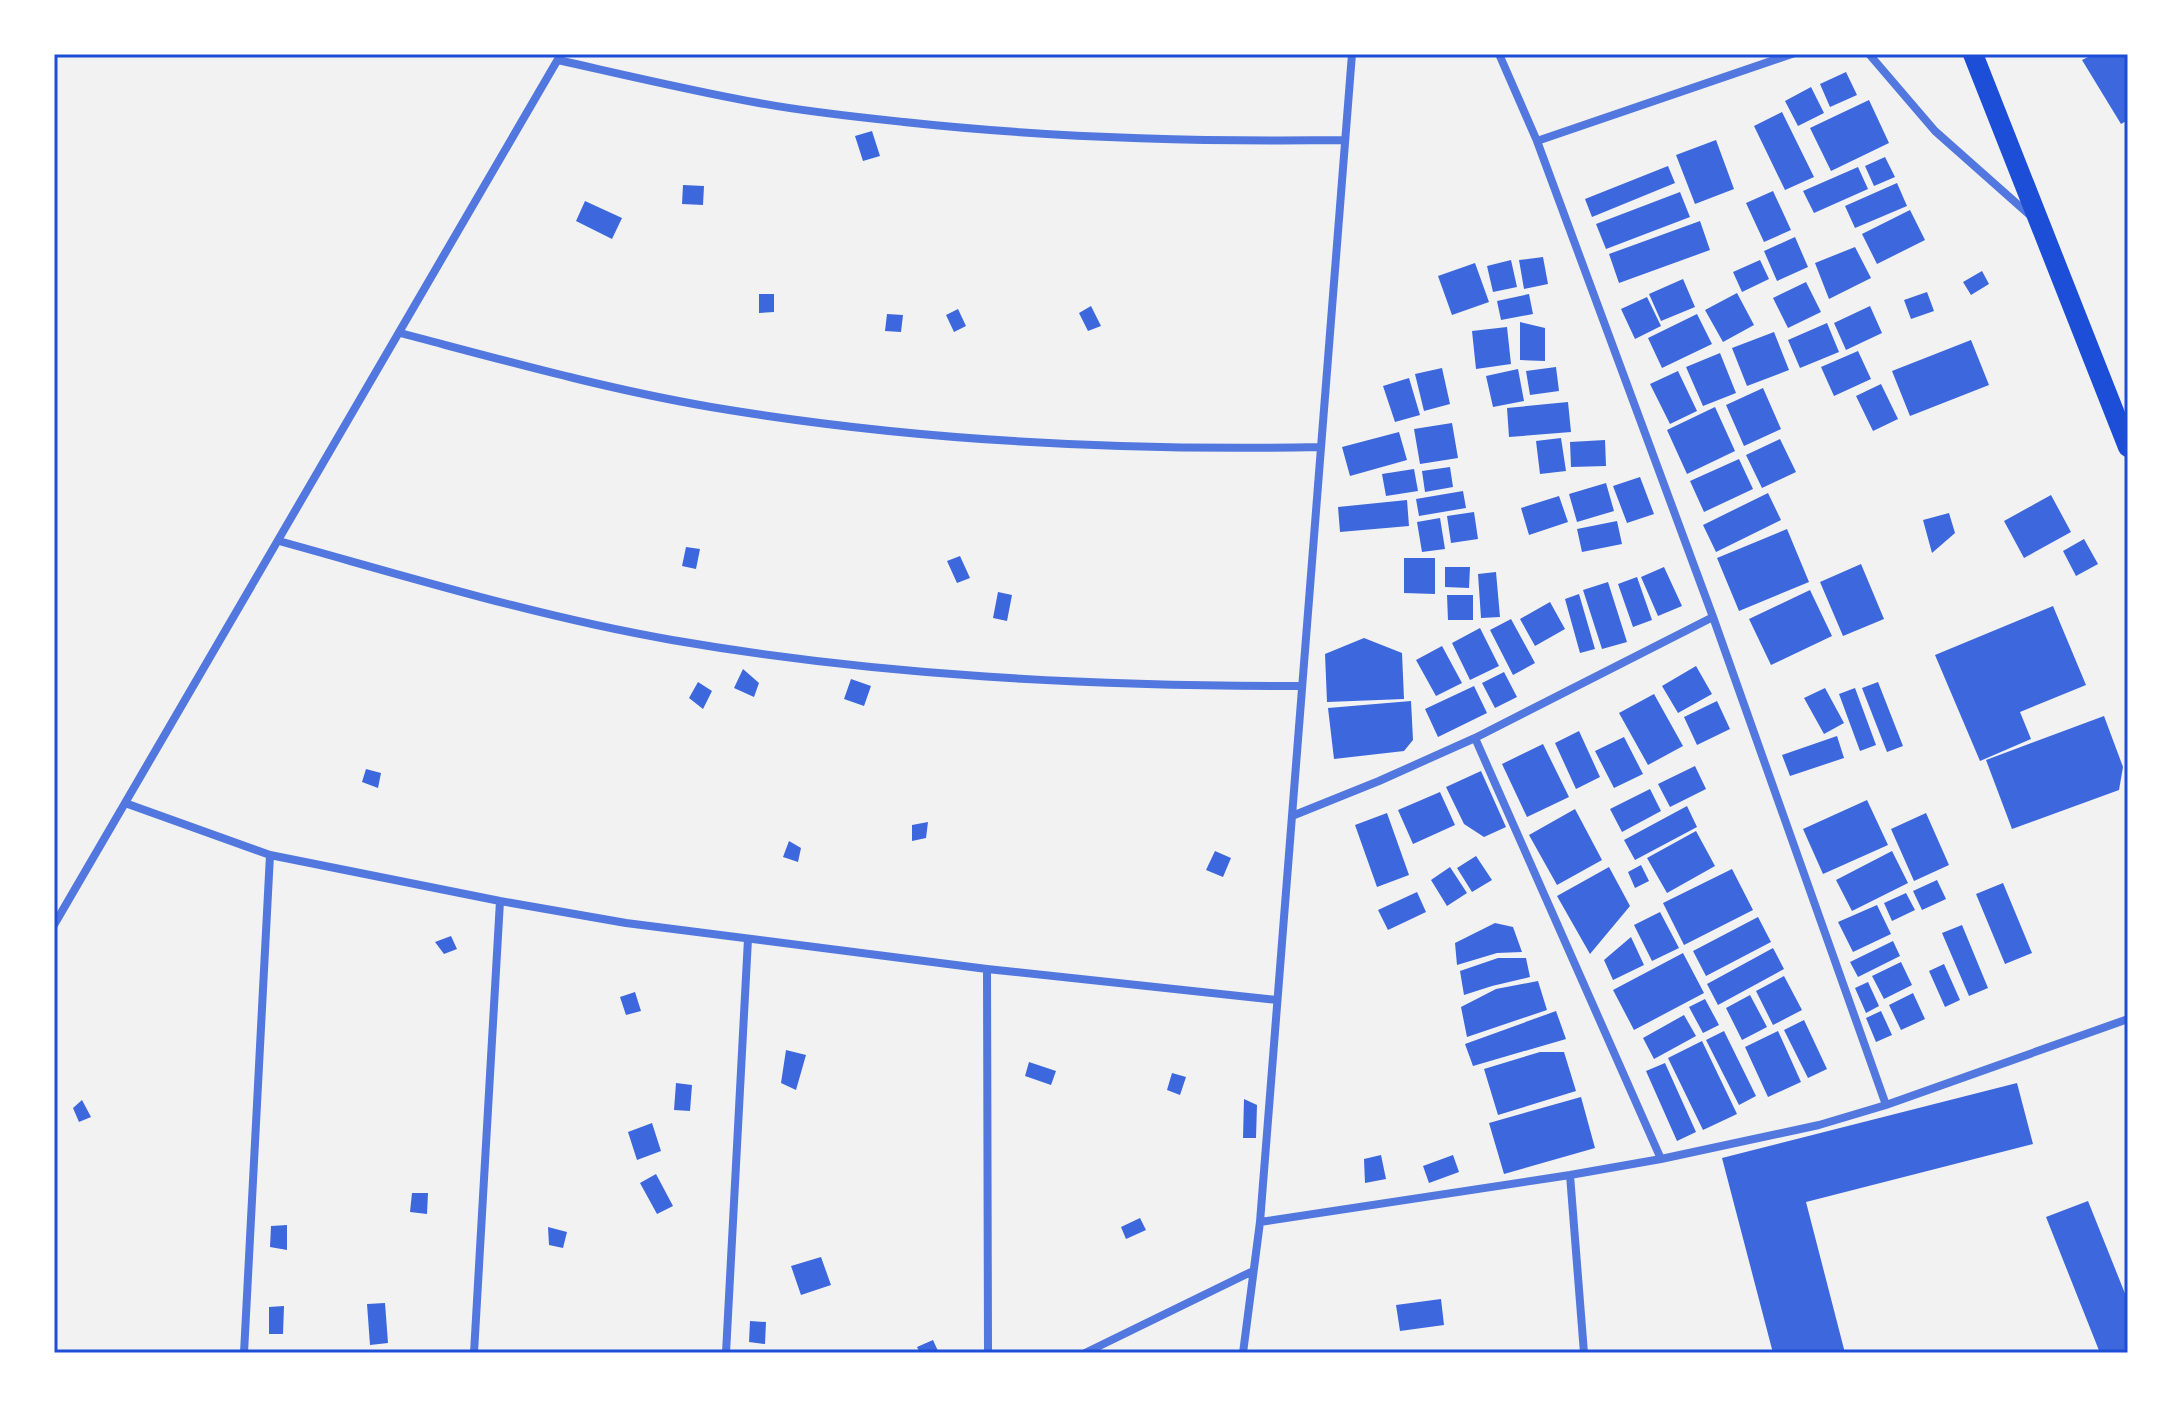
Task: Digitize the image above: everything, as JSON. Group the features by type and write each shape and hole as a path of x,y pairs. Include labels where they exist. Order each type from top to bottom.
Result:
{"main road":[{"path":"1973,54 2128,447"}],"street":[{"path":"1243,1353 1260,1222 1352,54"},
{"path":"1499,54 1537,141 1713,617 1886,1105"},
{"path":"1537,141 1792,54"},
{"path":"1869,54 1935,131 2040,224"},
{"path":"54,925 560,57 761,103 865,118 1079,137 1227,142 1345,140"},
{"path":"400,333 586,382 711,407 829,424 1065,444 1226,449 1320,447"},
{"path":"279,541 534,612 673,640 787,657 926,672 1054,681 1301,686"},
{"path":"1292,816 1475,738 1713,617"},
{"path":"1475,738 1661,1159"},
{"path":"125,803 270,855 626,923 987,969 1277,1000"},
{"path":"244,1353 270,855"},
{"path":"474,1353 500,901"},
{"path":"726,1353 748,939"},
{"path":"987,969 988,1353"},
{"path":"1260,1222 1570,1175 1819,1125 1886,1105 2128,1019"},
{"path":"1570,1175 1584,1353"},
{"path":"1085,1353 1253,1271"}],"building":[{"path":"2094,54 2128,54 2128,120 2121,124 2082,60"},
{"path":"1846,72 1857,95 1830,107 1820,84"},
{"path":"1811,87 1824,113 1798,126 1785,101"},
{"path":"1869,100 1889,143 1831,171 1810,128"},
{"path":"1782,112 1814,177 1785,190 1754,126"},
{"path":"872,131 880,156 863,161 855,136"},
{"path":"1716,140 1734,189 1695,204 1676,155"},
{"path":"1885,157 1895,177 1874,186 1865,166"},
{"path":"1668,166 1675,183 1592,217 1585,199"},
{"path":"1858,167 1868,189 1814,213 1803,191"},
{"path":"1897,183 1907,206 1855,228 1845,206"},
{"path":"683,185 704,186 703,205 682,204"},
{"path":"1773,191 1791,230 1764,242 1746,203"},
{"path":"1680,192 1690,217 1606,249 1596,224"},
{"path":"585,201 622,218 612,239 576,221"},
{"path":"1910,210 1925,240 1877,264 1862,234"},
{"path":"1700,221 1710,250 1619,283 1609,254"},
{"path":"1795,237 1808,267 1777,281 1764,251"},
{"path":"1855,247 1871,278 1829,299 1815,263"},
{"path":"1543,257 1548,284 1524,289 1519,260"},
{"path":"1511,260 1517,287 1493,292 1487,266"},
{"path":"1760,260 1769,279 1742,292 1733,272"},
{"path":"1475,263 1489,302 1452,315 1438,276"},
{"path":"1982,271 1989,284 1971,295 1963,282"},
{"path":"1683,279 1695,307 1661,321 1649,294"},
{"path":"1806,282 1821,312 1788,328 1773,298"},
{"path":"1927,292 1934,311 1911,319 1904,300"},
{"path":"1737,293 1754,325 1723,342 1705,310"},
{"path":"759,294 774,294 774,312 759,313"},
{"path":"1529,294 1533,314 1501,320 1497,301"},
{"path":"1647,297 1661,326 1635,339 1621,309"},
{"path":"1091,306 1101,326 1088,331 1079,313"},
{"path":"1870,306 1882,333 1846,350 1834,323"},
{"path":"958,309 966,326 954,332 946,315"},
{"path":"887,314 903,315 901,332 885,331"},
{"path":"1697,314 1712,344 1662,368 1648,338"},
{"path":"1520,322 1545,328 1545,361 1520,360"},
{"path":"1827,323 1839,352 1800,368 1788,340"},
{"path":"1507,327 1511,364 1476,369 1472,331"},
{"path":"1774,332 1789,370 1747,386 1732,348"},
{"path":"1971,340 1989,385 1910,416 1892,371"},
{"path":"1858,351 1871,379 1834,396 1821,367"},
{"path":"1720,353 1736,393 1703,406 1686,367"},
{"path":"1556,367 1559,391 1530,395 1526,371"},
{"path":"1442,368 1450,404 1424,411 1415,374"},
{"path":"1518,369 1524,401 1493,407 1486,376"},
{"path":"1678,371 1697,411 1670,424 1650,384"},
{"path":"1409,378 1420,415 1395,422 1383,386"},
{"path":"1881,384 1898,419 1873,431 1856,396"},
{"path":"1763,388 1781,429 1744,446 1726,405"},
{"path":"1568,402 1571,432 1509,437 1507,408"},
{"path":"1715,407 1735,451 1687,474 1667,430"},
{"path":"1452,423 1458,458 1420,464 1414,429"},
{"path":"1399,432 1407,460 1350,476 1342,447"},
{"path":"1561,438 1566,471 1540,474 1536,441"},
{"path":"1780,439 1796,472 1762,488 1746,455"},
{"path":"1605,440 1606,466 1571,467 1570,442"},
{"path":"1739,459 1753,489 1704,512 1690,481"},
{"path":"1450,467 1453,487 1425,492 1422,471"},
{"path":"1414,469 1418,491 1386,496 1382,474"},
{"path":"1640,477 1654,514 1627,523 1613,486"},
{"path":"1606,483 1614,511 1577,522 1569,494"},
{"path":"1463,491 1466,508 1419,516 1416,499"},
{"path":"1768,493 1781,520 1716,552 1703,525"},
{"path":"2051,495 2071,532 2024,558 2004,521"},
{"path":"1559,496 1568,522 1529,535 1521,508"},
{"path":"1407,500 1409,526 1340,532 1338,507"},
{"path":"1474,512 1478,539 1451,543 1447,516"},
{"path":"1949,513 1955,533 1932,553 1923,520"},
{"path":"1440,518 1445,549 1422,552 1417,522"},
{"path":"1617,521 1622,544 1582,552 1577,529"},
{"path":"1787,529 1809,582 1739,611 1717,558"},
{"path":"2084,539 2098,564 2076,576 2063,551"},
{"path":"686,547 700,549 696,569 682,566"},
{"path":"960,556 970,578 957,583 947,561"},
{"path":"1404,558 1435,558 1435,594 1404,593"},
{"path":"1861,564 1884,619 1843,636 1820,582"},
{"path":"1445,567 1470,567 1469,588 1445,587"},
{"path":"1664,567 1682,606 1658,616 1641,577"},
{"path":"1496,572 1500,617 1481,618 1478,574"},
{"path":"1637,577 1652,620 1633,627 1618,584"},
{"path":"1608,582 1627,642 1602,649 1583,590"},
{"path":"1810,590 1832,636 1771,665 1749,619"},
{"path":"998,592 1012,595 1007,621 993,618"},
{"path":"1579,594 1595,649 1580,653 1565,599"},
{"path":"1447,595 1473,595 1473,620 1448,620"},
{"path":"1550,602 1565,629 1535,646 1520,619"},
{"path":"2053,606 2086,685 2020,712 2031,739 1980,761 1935,655"},
{"path":"1511,619 1535,663 1513,675 1490,630"},
{"path":"1480,628 1499,666 1470,680 1452,643"},
{"path":"1364,638 1402,653 1404,699 1327,702 1325,654"},
{"path":"1442,646 1462,683 1436,696 1416,660"},
{"path":"1696,666 1712,694 1678,713 1662,686"},
{"path":"743,669 759,683 754,697 734,688"},
{"path":"1504,672 1517,697 1495,708 1482,683"},
{"path":"851,679 871,686 864,706 844,699"},
{"path":"698,682 712,691 703,709 689,698"},
{"path":"1878,682 1903,746 1887,752 1862,688"},
{"path":"1474,686 1487,713 1438,737 1425,709"},
{"path":"1825,688 1844,723 1824,734 1804,698"},
{"path":"1855,688 1876,745 1860,751 1839,694"},
{"path":"1654,694 1683,746 1648,765 1619,713"},
{"path":"1411,701 1413,740 1404,751 1334,759 1328,708"},
{"path":"1717,701 1730,729 1697,745 1684,717"},
{"path":"2104,716 2123,767 2119,790 2012,829 1986,760"},
{"path":"1579,731 1600,777 1576,789 1555,743"},
{"path":"1837,736 1844,758 1790,776 1782,755"},
{"path":"1624,737 1643,774 1614,788 1595,751"},
{"path":"1543,744 1569,797 1527,817 1502,764"},
{"path":"1695,766 1706,789 1670,807 1658,784"},
{"path":"366,769 381,773 378,788 362,782"},
{"path":"1481,771 1506,827 1484,837 1464,824 1446,787"},
{"path":"1650,789 1661,811 1622,832 1610,809"},
{"path":"1440,792 1455,825 1413,844 1398,810"},
{"path":"1867,800 1888,845 1823,874 1803,829"},
{"path":"1687,806 1697,827 1635,860 1624,840"},
{"path":"1575,809 1602,860 1557,885 1529,835"},
{"path":"1387,813 1409,875 1377,887 1355,825"},
{"path":"1926,813 1949,865 1914,881 1891,829"},
{"path":"928,822 926,838 912,841 912,825"},
{"path":"1696,831 1715,866 1667,893 1647,858"},
{"path":"789,841 801,848 798,862 783,857"},
{"path":"1215,851 1231,858 1223,877 1206,870"},
{"path":"1892,851 1908,883 1852,911 1836,880"},
{"path":"1476,856 1492,880 1472,892 1457,868"},
{"path":"1641,865 1649,881 1635,888 1628,872"},
{"path":"1450,867 1467,893 1447,906 1431,880"},
{"path":"1609,867 1630,906 1590,954 1557,896"},
{"path":"1732,869 1753,910 1684,945 1663,903"},
{"path":"1937,880 1946,899 1922,910 1913,891"},
{"path":"2003,883 2032,953 2005,964 1976,894"},
{"path":"1417,892 1426,912 1388,930 1378,910"},
{"path":"1906,893 1915,910 1892,921 1884,903"},
{"path":"1877,905 1891,934 1853,952 1838,922"},
{"path":"1660,912 1679,948 1652,961 1634,925"},
{"path":"1758,917 1771,942 1706,976 1693,951"},
{"path":"1495,923 1513,927 1522,952 1497,953 1457,965 1455,943"},
{"path":"1962,925 1988,988 1969,996 1942,933"},
{"path":"451,936 457,949 444,954 435,942"},
{"path":"1631,937 1644,965 1613,980 1604,960"},
{"path":"1893,941 1900,956 1858,977 1850,962"},
{"path":"1773,948 1784,969 1718,1005 1707,984"},
{"path":"1683,953 1704,993 1634,1030 1613,990"},
{"path":"1498,958 1526,958 1530,977 1464,995 1460,971"},
{"path":"1901,962 1912,985 1884,999 1872,976"},
{"path":"1944,964 1960,1000 1945,1007 1929,971"},
{"path":"1784,976 1802,1010 1773,1025 1756,991"},
{"path":"1538,981 1547,1010 1467,1037 1461,1007 1496,989"},
{"path":"1868,982 1879,1006 1866,1013 1855,988"},
{"path":"635,992 641,1011 626,1015 620,997"},
{"path":"1913,993 1925,1019 1901,1030 1889,1005"},
{"path":"1750,995 1767,1027 1742,1040 1726,1008"},
{"path":"1705,999 1719,1025 1703,1033 1689,1007"},
{"path":"1556,1011 1566,1039 1473,1066 1465,1044"},
{"path":"1881,1011 1892,1035 1876,1042 1866,1018"},
{"path":"1684,1015 1696,1036 1654,1059 1643,1038"},
{"path":"1804,1020 1827,1069 1808,1078 1784,1030"},
{"path":"1724,1031 1756,1096 1739,1105 1706,1040"},
{"path":"1778,1031 1801,1082 1768,1097 1745,1047"},
{"path":"1702,1041 1737,1114 1703,1130 1668,1058"},
{"path":"786,1050 806,1055 796,1090 781,1083"},
{"path":"1540,1052 1564,1052 1576,1091 1498,1115 1484,1069"},
{"path":"1029,1062 1056,1071 1051,1085 1025,1076"},
{"path":"1665,1063 1696,1132 1677,1141 1646,1071"},
{"path":"1172,1073 1186,1077 1180,1095 1167,1090"},
{"path":"676,1083 692,1085 690,1111 674,1110"},
{"path":"2017,1083 2033,1144 1806,1202 1845,1353 1773,1353 1722,1158"},
{"path":"1581,1097 1595,1148 1504,1174 1489,1123"},
{"path":"1244,1099 1257,1105 1256,1138 1243,1138"},
{"path":"82,1100 91,1117 79,1122 73,1108"},
{"path":"652,1123 661,1151 637,1160 628,1132"},
{"path":"1381,1155 1386,1179 1365,1183 1364,1159"},
{"path":"1453,1155 1459,1172 1429,1183 1423,1166"},
{"path":"656,1174 673,1206 657,1214 640,1183"},
{"path":"412,1193 428,1193 427,1214 410,1212"},
{"path":"2088,1201 2128,1301 2128,1353 2100,1353 2046,1217"},
{"path":"1140,1218 1146,1230 1126,1239 1121,1227"},
{"path":"287,1225 287,1250 270,1247 271,1226"},
{"path":"548,1227 567,1232 563,1248 549,1245"},
{"path":"821,1257 831,1285 801,1295 791,1266"},
{"path":"1441,1299 1444,1325 1400,1331 1396,1305"},
{"path":"385,1303 388,1343 370,1345 367,1304"},
{"path":"284,1306 283,1334 269,1334 269,1307"},
{"path":"750,1321 766,1322 765,1344 749,1342"},
{"path":"933,1340 938,1351 920,1353 917,1347"}]}
